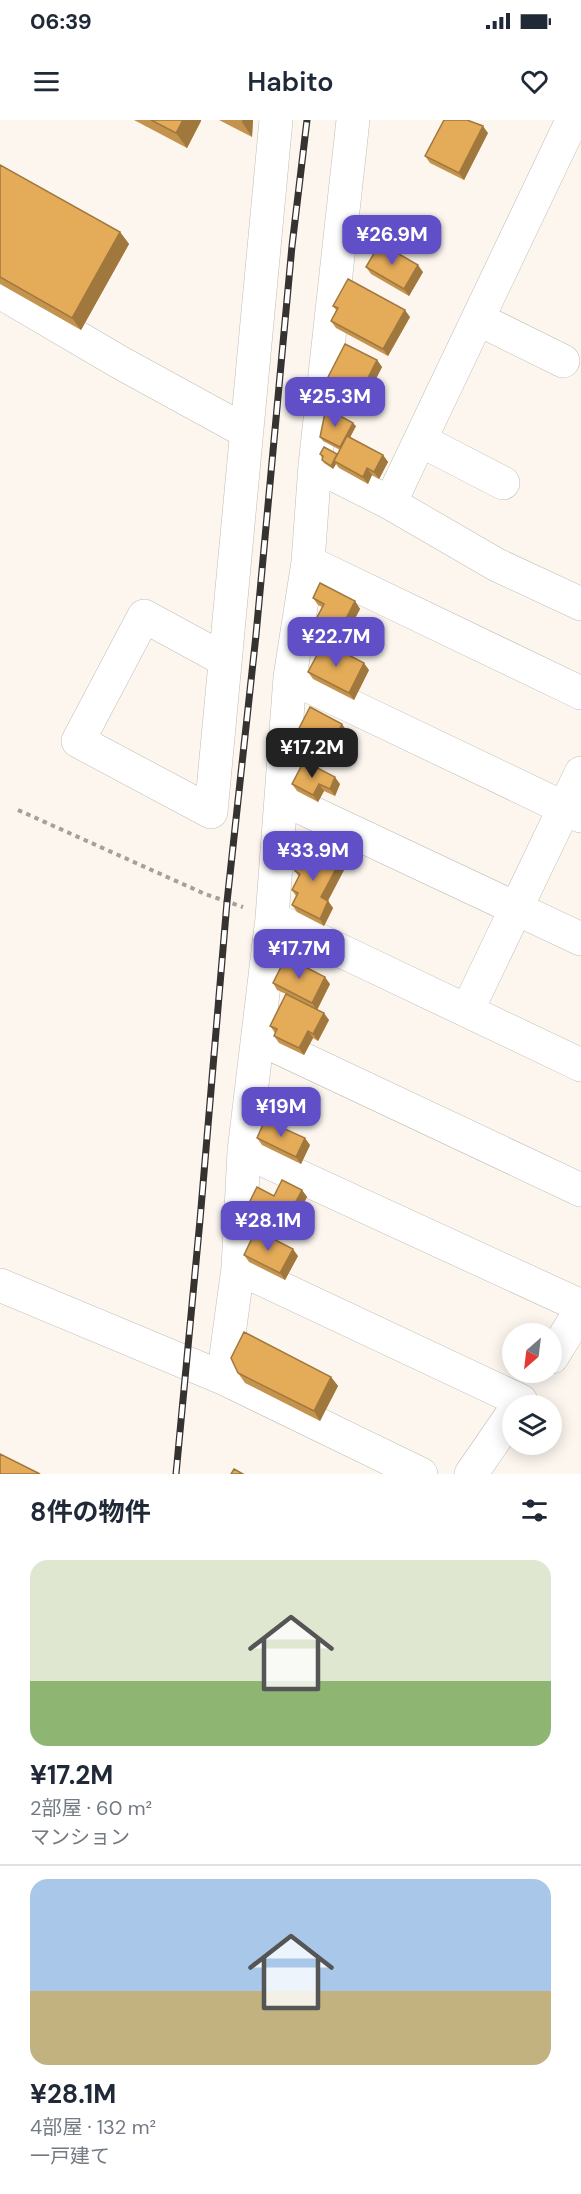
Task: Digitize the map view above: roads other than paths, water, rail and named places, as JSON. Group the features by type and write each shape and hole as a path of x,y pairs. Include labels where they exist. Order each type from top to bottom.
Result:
{"street":[{"path":"225,660 144,616 78,741 211,812 276,120"},
{"path":"223,1378 238,1268 244,1150 272,918 290,677 308,562 315,465 353,120"},
{"path":"390,502 573,123"},
{"path":"0,292 247,432"},
{"path":"478,319 563,361"},
{"path":"420,440 503,483"},
{"path":"315,465 390,502 497,565 581,604"},
{"path":"308,562 581,693"},
{"path":"290,677 573,812"},
{"path":"467,1011 517,908 573,812 581,773"},
{"path":"281,798 581,939"},
{"path":"272,918 581,1065"},
{"path":"258,1038 581,1190"},
{"path":"244,1150 581,1308 562,1340"},
{"path":"238,1268 502,1399"},
{"path":"0,1285 223,1378 387,1467 421,1474"},
{"path":"471,1474 502,1430"}],"railway":[{"path":"176,1474 227,902 256,635 292,246 307,120"}]}
